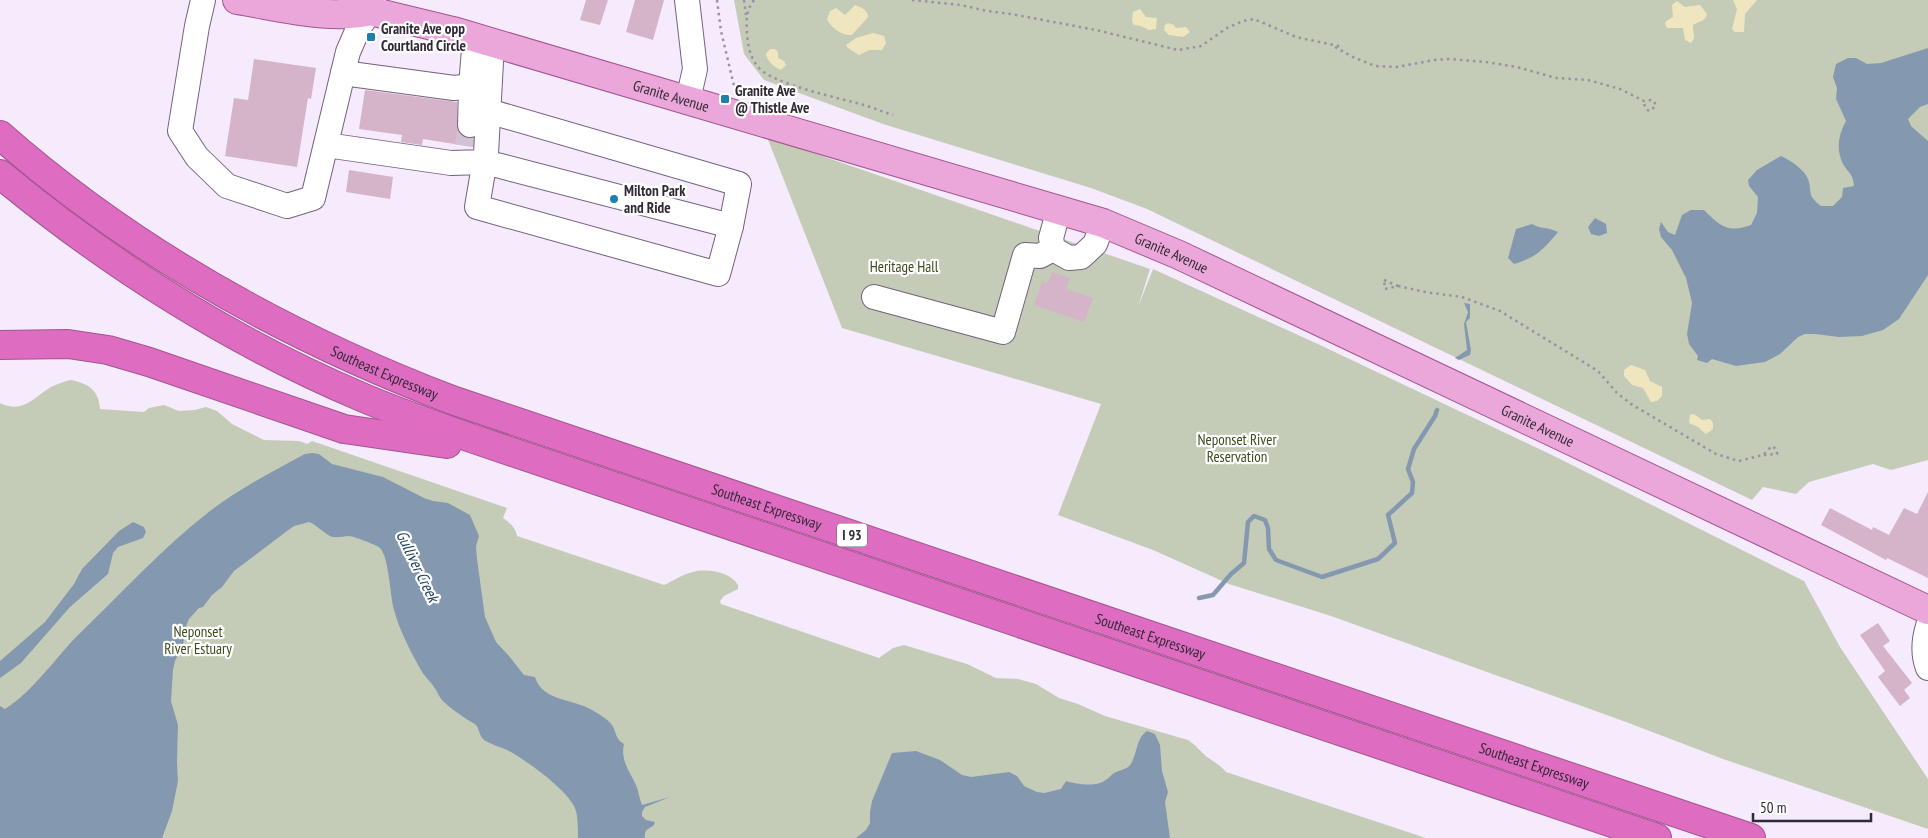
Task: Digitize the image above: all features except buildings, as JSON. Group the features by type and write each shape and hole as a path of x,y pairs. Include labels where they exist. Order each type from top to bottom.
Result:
{"highway":[{"name":"Southeast Expressway","path":"0,135 65,189 109,221 202,282 299,334 399,380 452,400 1751,838"},
{"name":"I 93","path":"0,152 102,232 195,293 293,346 394,392 457,415 1711,838"},
{"name":"I 93","path":"0,174 72,231 165,294 265,351 382,405 471,438 1657,838"},
{"path":"0,192 109,275 206,335 258,364 358,410 447,444 1607,838"},
{"path":"0,345 68,344 108,350 149,362 344,430 447,444"}],"main road":[{"name":"Granite Avenue","path":"237,0 323,13 357,14 365,4 1103,223 1188,259 1928,610"}],"street":[{"path":"202,0 196,26 180,130 197,157 227,186 287,206 313,198 348,52 358,29 365,4"},
{"path":"687,0 695,70 688,100"},
{"path":"326,145 475,141 739,184 731,226 718,274 477,207 475,141 471,86 483,40"},
{"path":"475,141 483,40"},
{"path":"343,73 454,88 471,86"},
{"path":"475,141 731,226"},
{"path":"1053,249 1051,238 1059,209"},
{"path":"1053,249 1069,258 1081,257 1095,244 1103,223"},
{"path":"874,296 1003,332 1025,255 1040,256 1053,249"},
{"path":"1928,626 1925,634 1924,650 1928,668"}],"path":[{"path":"717,0 721,31 735,90"},
{"path":"744,0 749,52 755,63 766,74 802,88 893,115"},
{"path":"746,18 754,0"},
{"path":"912,0 961,5 1011,14 1096,30 1178,50 1201,46 1227,28 1243,21 1254,19 1296,36 1343,47"},
{"path":"1334,46 1353,57 1375,66 1397,67 1449,59 1517,67 1556,78 1588,80 1620,88 1644,101 1654,101 1656,106 1649,111 1645,108 1644,101"},
{"path":"1398,286 1385,289 1384,280 1398,286 1425,292 1462,297 1500,312 1598,371 1617,393 1631,404 1716,454 1739,461 1763,455 1775,455 1777,450 1772,446 1763,455"}],"green space":[{"path":"734,0 1928,0 1928,460 1891,470 1873,464 1809,482 1796,494 1763,487 1752,500 1147,209 1091,188 883,124 764,80 744,54"},
{"name":"Neponset River Reservation","path":"767,137 1150,269 1138,307 1153,269 1320,345 1554,456 1804,581 1840,647 1928,779 1928,829 1723,759 1626,722 1331,616 1229,584 1153,550 1058,515 1101,404 842,328"},
{"name":"Neponset River Estuary","path":"70,380 91,388 95,392 100,409 144,412 149,408 164,405 179,411 206,407 217,411 232,424 264,440 299,441 307,444 312,441 507,508 503,518 514,528 517,536 664,585 693,572 712,571 724,574 738,585 738,589 724,596 720,601 721,604 879,658 893,648 904,645 967,664 996,678 1018,679 1036,684 1059,698 1105,716 1188,740 1226,772 1426,838 0,838 0,403 15,407 21,406 51,387"}],"sand":[{"path":"1733,0 1757,0 1745,14 1744,32 1735,32 1732,29 1737,9"},
{"path":"1677,1 1685,7 1700,5 1707,14 1703,20 1693,25 1694,37 1691,43 1685,40 1683,28 1667,28 1665,24 1666,21 1673,17 1672,5"},
{"path":"855,5 865,10 868,17 852,35 841,33 827,19 830,11 836,8 845,15"},
{"path":"1140,9 1146,17 1157,18 1156,29 1149,30 1134,25 1132,21 1133,12"},
{"path":"1168,23 1176,28 1186,27 1190,32 1183,37 1169,35 1164,30 1165,25"},
{"path":"873,33 884,36 886,43 882,50 869,50 859,55 846,45 856,38"},
{"path":"770,49 775,49 778,52 778,58 784,61 786,65 781,70 768,59 766,54"},
{"path":"1631,365 1645,370 1650,381 1662,387 1662,396 1657,401 1651,402 1643,388 1632,385 1624,376 1624,370"},
{"path":"1694,414 1702,420 1710,419 1713,423 1713,429 1706,434 1698,427 1689,423 1690,415"}],"water":[{"path":"1928,48 1928,104 1920,107 1908,119 1911,126 1928,141 1928,275 1899,319 1883,330 1862,336 1839,337 1805,334 1798,337 1780,354 1765,362 1736,366 1712,359 1707,363 1697,360 1698,356 1689,344 1687,334 1692,303 1686,278 1672,250 1661,237 1659,229 1661,222 1668,232 1675,235 1682,215 1691,210 1704,210 1715,221 1725,227 1736,228 1751,225 1757,213 1758,197 1749,186 1748,180 1757,170 1781,156 1800,168 1808,179 1812,196 1816,202 1821,206 1833,206 1842,197 1843,188 1854,186 1852,176 1843,164 1839,153 1841,132 1846,121 1836,99 1837,88 1833,77 1836,64 1848,58 1856,58 1867,64 1881,63"},
{"path":"1595,218 1606,224 1607,233 1599,236 1591,234 1588,227"},
{"path":"1532,224 1558,232 1539,252 1528,259 1514,264 1508,258 1516,229"},
{"path":"1464,303 1470,304 1470,318 1466,322 1471,350 1470,355 1459,360 1455,358 1467,350 1464,324 1468,312"},
{"name":"Gulliver Creek","path":"305,454 319,454 332,464 383,477 424,498 448,503 470,515 479,536 476,546 485,617 496,642 524,675 535,677 544,691 590,709 610,723 618,738 624,744 624,761 636,785 642,805 670,797 645,807 642,816 646,820 655,822 646,831 645,838 578,838 576,811 573,804 558,786 509,751 484,740 475,724 457,713 440,698 433,685 422,672 396,618 389,577 380,548 351,536 330,536 309,522 294,526 234,571 222,587 189,619 183,645 173,670 171,701 178,725 178,781 172,811 162,838 0,838 0,706 5,709 25,693 77,636 192,525 244,488"},
{"path":"133,522 144,527 146,532 143,538 118,547 113,553 108,574 70,607 21,663 0,678 0,661 45,622 74,584 82,569 119,531"},
{"path":"1147,731 1155,734 1160,745 1162,771 1168,792 1165,802 1170,838 856,838 866,830 870,823 872,801 892,753 916,751 940,760 962,775 971,777 1009,772 1017,776 1024,786 1044,793 1061,789 1066,781 1085,784 1100,783 1127,767 1134,758 1139,741"}],"waterway":[{"path":"1199,598 1213,595 1231,574 1244,563 1248,522 1254,516 1265,520 1268,528 1269,549 1276,560 1322,577 1378,559 1395,543 1388,515 1412,493 1413,482 1408,469 1414,449 1437,410"}],"tunnel":[{"path":"467,146 470,125"}],"place":[{"name":"Granite Ave opp Courtland Circle","path":"371,37"},
{"name":"Granite Ave @ Thistle Ave","path":"725,99"},
{"name":"Milton Park and Ride","path":"614,199"}],"park label":[{"name":"Heritage Hall","path":"904,266"}]}
